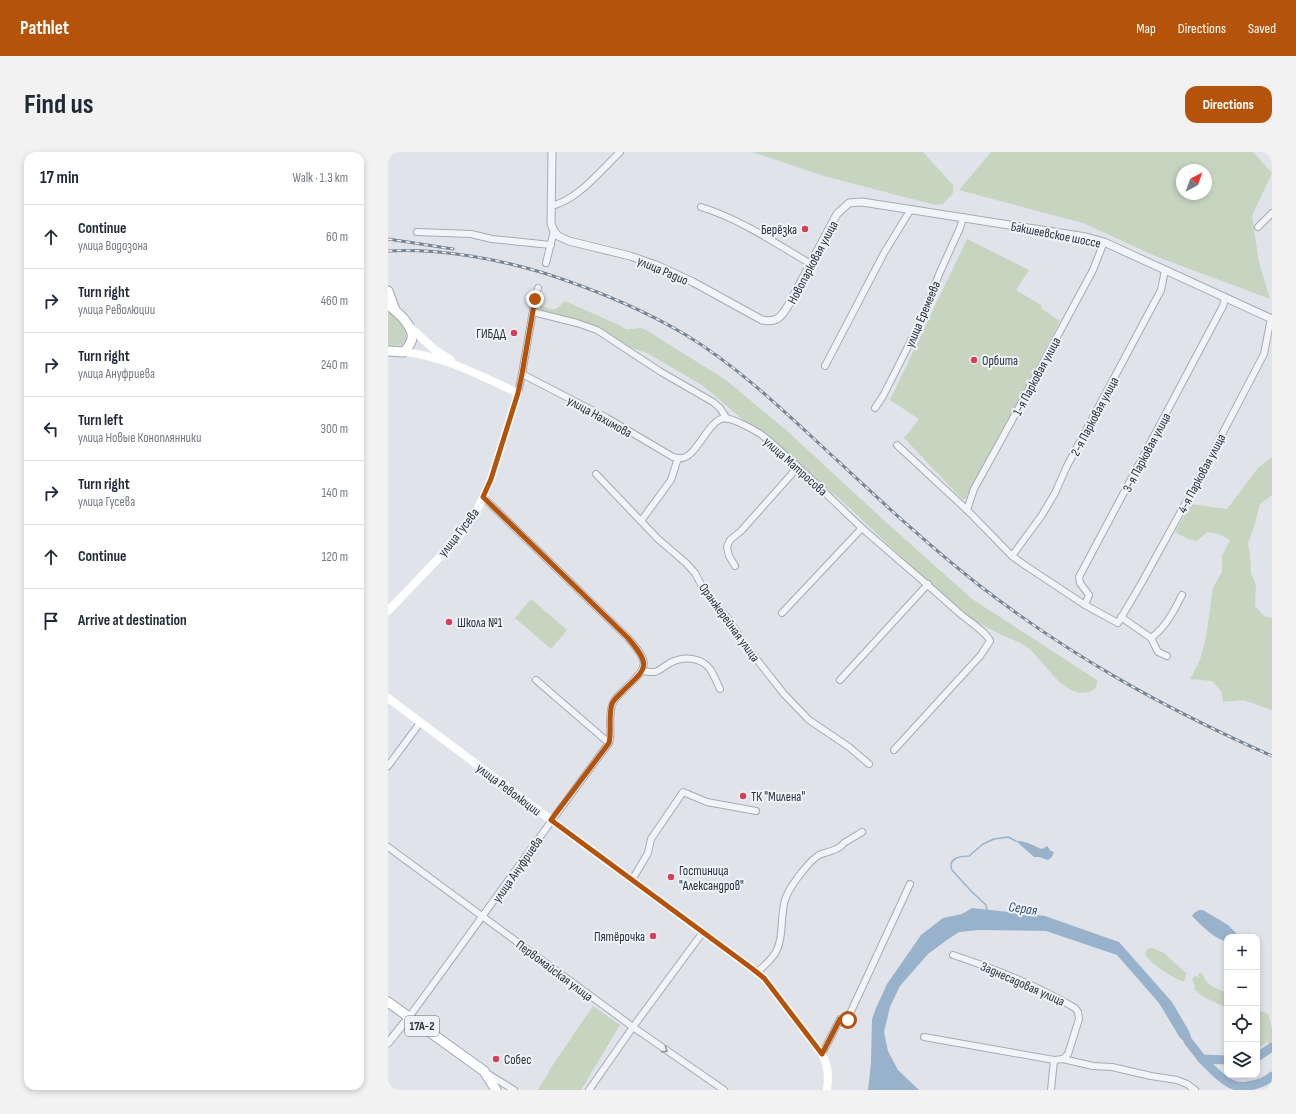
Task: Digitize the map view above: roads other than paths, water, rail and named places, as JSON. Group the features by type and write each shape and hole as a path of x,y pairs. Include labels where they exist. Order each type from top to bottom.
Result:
{"main road":[{"path":"388,291 392,308 411,328 435,350 462,368"},
{"path":"404,352 409,347 412,338 411,328"},
{"path":"388,351 418,354 462,368 518,393"},
{"name":"улица Гусева","path":"388,611 458,538 468,524 491,479 518,393"},
{"name":"улица Революции","path":"388,698 764,978 825,1059 828,1079 827,1090"},
{"name":"17А-2","path":"388,1002 484,1071 496,1090"}],"street":[{"path":"546,264 551,245 553,227 551,206 552,152"},
{"path":"551,206 560,204 571,198 620,152"},
{"name":"Бакшеевское шоссе","path":"849,204 855,202 873,202 1086,237 1104,242 1271,318"},
{"name":"Новопарковая улица","path":"775,320 781,316 788,306 837,214 849,204"},
{"path":"701,207 720,213 744,225 810,264"},
{"path":"825,366 884,253 911,209"},
{"path":"1258,227 1272,213"},
{"name":"улица Еремеева","path":"875,408 883,396 918,325 960,228 963,217"},
{"name":"улица Радио","path":"553,227 558,236 569,241 630,256 656,265 693,282 762,320 775,320"},
{"path":"417,232 471,234 492,239 551,245"},
{"name":"1-я Парковая улица","path":"968,510 974,489 1092,270 1104,242"},
{"name":"2-я Парковая улица","path":"1012,556 1042,515 1055,493 1067,466 1161,290 1165,270"},
{"path":"518,393 538,288"},
{"name":"3-я Парковая улица","path":"1085,605 1089,595 1080,583 1079,577 1223,306 1225,297"},
{"name":"улица Матросова","path":"533,312 577,323 597,330 662,372 713,402 720,408 727,419 762,435 862,528 928,584 966,619 988,635 990,640 980,656 894,750"},
{"name":"4-я Парковая улица","path":"1085,605 1118,623 1122,617 1195,486 1264,354 1271,318"},
{"name":"улица Нахимова","path":"522,374 607,418 678,458"},
{"path":"641,521 671,480 678,458 689,455 717,421 725,418 727,419"},
{"path":"897,445 968,510 1012,556 1085,605"},
{"path":"734,566 729,556 727,547 730,540 741,530 798,467"},
{"name":"Оранжерейная улица","path":"596,474 641,521 695,573 704,590 729,620 743,642 784,694 804,715 849,747 869,764"},
{"path":"483,497 628,638 640,652 644,663 642,671 613,703 611,710 611,737 609,743 536,680"},
{"path":"782,613 862,528"},
{"path":"840,680 928,584"},
{"path":"1151,638 1158,633 1169,620 1182,595"},
{"path":"1122,617 1151,638 1158,652 1167,656"},
{"path":"642,671 654,673 658,672 670,663 680,659 693,659 704,664 711,670 720,689"},
{"path":"388,766 420,723"},
{"name":"улица Ануфриева","path":"388,1044 609,743"},
{"path":"632,880 648,853 651,839 683,792 707,802 756,811"},
{"path":"757,972 769,963 779,946 782,936 786,896 790,889 810,863 818,856 840,847 862,832"},
{"name":"Первомайская улица","path":"388,847 633,1027 724,1090"},
{"path":"822,1054 840,1019 848,1020 910,884"},
{"path":"589,1090 703,932"},
{"name":"Заднесадовая улица","path":"953,955 986,966 1031,985 1075,1008 1078,1012 1079,1019 1068,1054 1063,1059"},
{"path":"924,1037 1054,1060 1063,1059 1093,1066 1112,1067 1177,1080 1187,1084 1195,1090"},
{"path":"1051,1090 1054,1060"},
{"path":"484,1071 514,1090"}],"water":[{"path":"1016,841 1026,842 1042,849 1047,846 1054,852 1052,857 1048,860 1034,857"},
{"path":"972,908 1045,916 1119,942 1172,1002 1189,1031 1195,1050 1180,1038 1159,1003 1117,955 1046,931 979,930 959,932 928,954 900,986 890,1007 884,1032 888,1051 898,1070 919,1090 868,1090 871,1063 872,1019 887,984 921,935 943,918 962,914"},
{"path":"1199,910 1203,910 1228,925 1237,934 1224,934 1224,941 1222,940 1204,928 1192,916"}],"waterway":[{"path":"987,910 986,905 952,870 951,863 956,858 969,856 983,844 994,839 1008,837 1016,841"},
{"name":"Серая","path":"1188,1041 1202,1059 1224,1060"},
{"name":"Серая","path":"1260,1055 1272,1047"},
{"path":"1202,1059 1215,1073 1236,1086 1258,1084 1272,1076"}],"railway":[{"path":"388,239 453,249"},
{"path":"388,251 428,251 469,256 489,259 547,274 601,293 653,317 686,335 736,370 782,409 933,547 975,582 1010,608 1081,656 1155,699 1193,719 1272,756"}],"place":[{"name":"Берёзка","path":"805,229"},
{"name":"ГИБДД","path":"514,333"},
{"name":"Орбита","path":"974,360"},
{"name":"Школа №1","path":"449,622"},
{"name":"ТК \"Милена\"","path":"743,796"},
{"name":"Гостиница \"Александров\"","path":"671,877"},
{"name":"Пятёрочка","path":"653,936"},
{"name":"Собес","path":"496,1059"}]}
